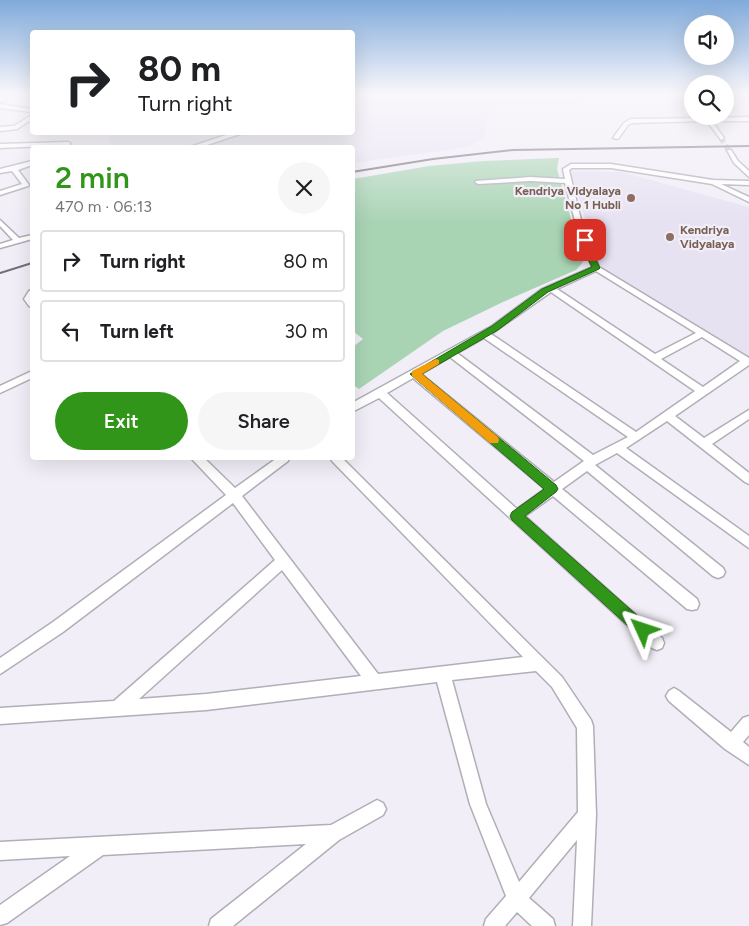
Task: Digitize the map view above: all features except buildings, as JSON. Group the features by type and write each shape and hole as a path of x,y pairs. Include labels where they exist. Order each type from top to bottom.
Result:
{"street":[{"path":"11,137 11,146"},
{"path":"200,145 226,137"},
{"path":"0,146 68,143"},
{"path":"729,151 736,162 749,175"},
{"path":"0,171 30,164"},
{"path":"516,516 552,489 636,437 748,361 596,268 589,254 567,167 588,166 635,169 712,182 749,183"},
{"path":"14,169 30,189"},
{"path":"478,182 530,179 569,181"},
{"path":"712,182 749,200"},
{"path":"0,193 26,185"},
{"path":"0,222 18,242"},
{"path":"0,246 30,238"},
{"path":"355,404 380,393 485,334 551,288 596,268"},
{"path":"551,288 702,391"},
{"path":"485,334 636,437"},
{"path":"654,358 703,334"},
{"path":"451,353 591,464 718,572"},
{"path":"415,374 692,604"},
{"path":"0,390 30,375"},
{"path":"380,393 657,643"},
{"path":"703,444 749,414"},
{"path":"667,415 749,478"},
{"path":"617,447 749,543"},
{"path":"199,460 234,495 374,683"},
{"path":"0,667 58,627 281,460"},
{"path":"338,460 557,682 585,726 587,814 582,926"},
{"path":"117,708 283,561"},
{"path":"0,716 206,702 538,663"},
{"path":"443,675 478,804 516,900 546,926"},
{"path":"674,696 749,758"},
{"path":"731,743 749,724"},
{"path":"218,926 333,834 377,809"},
{"path":"493,926 587,814"},
{"path":"0,852 333,834"},
{"path":"0,916 99,847"}],"shaded area":[{"path":"108,137 484,137 469,147 355,163 355,145 112,145"},
{"name":"Kendriya Vidyalaya","path":"571,171 621,172 749,207 749,357 599,266"}],"green space":[{"path":"559,158 557,169 583,262 576,270 443,331 359,389 355,386 355,345 363,339 355,333 355,179 429,166 483,161"}],"tunnel":[{"path":"721,138 729,151"}],"railway":[{"path":"355,172 433,159 513,150 749,146"},
{"path":"0,273 30,264"}],"slow traffic":[{"path":"436,362 415,374 494,440"}],"place":[{"name":"Kendriya Vidyalaya No 1 Hubli","path":"631,198"},
{"name":"Kendriya Vidyalaya","path":"670,237"}],"route":[{"path":"585,240 596,268 545,290 495,328 415,374 552,489 516,516 643,630"}]}
